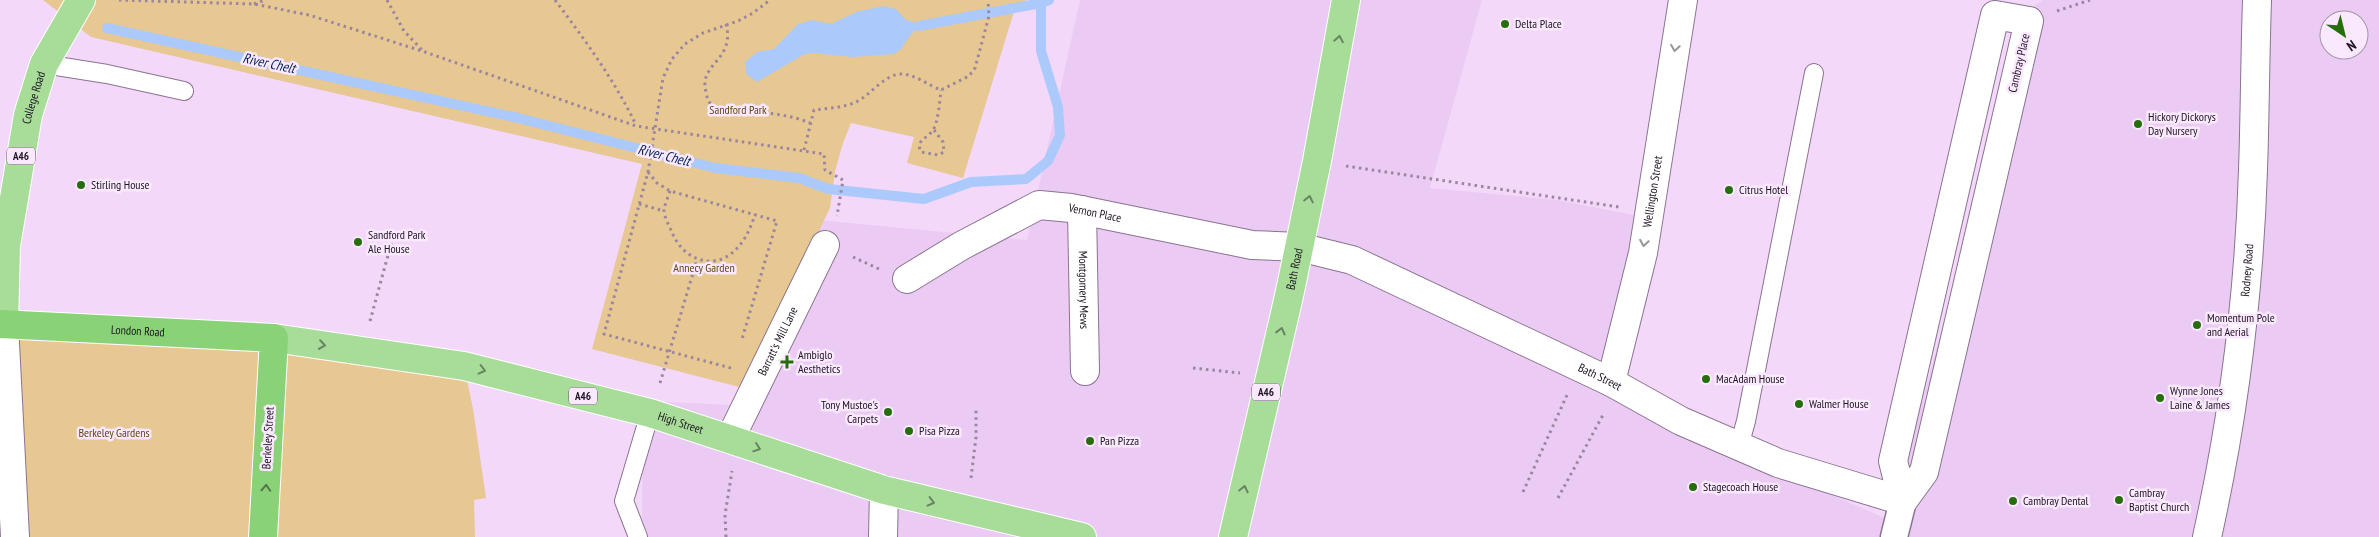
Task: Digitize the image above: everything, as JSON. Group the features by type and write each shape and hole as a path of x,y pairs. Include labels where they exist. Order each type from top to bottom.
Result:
{"highway":[{"name":"London Road","path":"2,324 274,338"},
{"name":"Berkeley Street","path":"263,537 274,338"}],"main road":[{"name":"College Road","path":"2,324 6,246 28,116 44,64 81,0"},
{"name":"Bath Road","path":"1233,537 1299,247 1317,161 1346,0"},
{"name":"High Street","path":"274,338 464,366 650,412 884,490 1082,537"}],"street":[{"name":"Wellington Street","path":"1615,384 1643,253 1682,0"},
{"name":"Rodney Road","path":"2207,537 2221,474 2236,381 2246,283 2253,170 2257,0"},
{"name":"Cambray Place","path":"1894,537 1903,501 1924,472 2029,21 1995,15 1893,461 1903,501"},
{"name":"Vernon Place","path":"907,279 961,246 1039,205 1082,210 1252,246 1299,247"},
{"name":"Montgomery Mews","path":"1082,210 1086,371"},
{"name":"Barratt's Mill Lane","path":"733,440 825,245"},
{"name":"Bath Street","path":"1299,247 1352,260 1583,368 1681,421 1778,463 1903,501"},
{"path":"2,324 15,537"},
{"path":"883,537 884,490"}],"lane":[{"path":"44,64 184,91"},
{"path":"1739,446 1746,421 1814,73"},
{"path":"638,537 624,501 650,412"}],"path":[{"path":"119,0 254,4 309,15 425,52 636,126 824,154 825,170 843,180 839,209"},
{"path":"254,4 265,0"},
{"path":"387,0 404,31 425,52"},
{"path":"555,0 619,92 636,126"},
{"path":"734,368 604,334 648,172 663,78 672,59 686,44 703,32 753,13 770,0"},
{"path":"804,150 814,110 840,107 857,102 893,76 903,74 914,77 925,84 941,90 969,76 975,68 989,16 988,0"},
{"path":"2082,3 2090,0"},
{"path":"726,24 729,36 726,49 705,82 706,95 710,103 726,112 756,112 799,119 810,124"},
{"path":"934,130 944,142 944,152 938,155 921,152 919,148 920,141 934,130 941,90"},
{"path":"1317,161 1649,212"},
{"path":"648,172 657,183 670,191 777,221 742,341"},
{"path":"670,191 664,211 681,250 697,260 709,261 728,256 748,234 755,215"},
{"path":"639,204 664,211"},
{"path":"362,351 393,237"},
{"path":"650,412 671,352 697,260"},
{"path":"1193,368 1270,375"},
{"path":"1523,492 1565,399 1583,368"},
{"path":"1558,498 1615,384"},
{"path":"970,480 976,437 976,409"},
{"path":"726,537 725,515 733,440"}],"shaded area":[{"path":"1080,0 1482,0 1430,188 1557,200 1644,217 1626,404 1889,520 2031,8 2043,0 2379,0 2379,537 642,537 643,401 732,405 808,219 1027,240"}],"green space":[{"name":"Sandford Park","path":"43,0 1027,0 1016,5 963,178 907,163 914,137 851,123 835,171 830,208 743,388 592,349 642,164 91,37"},
{"name":"Berkeley Gardens","path":"4,324 464,366 473,409 486,498 474,500 475,537 15,537"}],"water":[{"path":"883,6 896,9 906,20 917,23 919,26 895,54 853,57 812,53 803,55 757,82 746,74 745,62 757,52 774,49 798,24 812,20 831,24 856,12"}],"waterway":[{"name":"River Chelt","path":"107,28 518,118 715,168 799,178 828,189 924,199 971,182 1026,179 1048,161 1060,135 1058,107 1041,51 1041,3 1049,0"},
{"path":"919,26 1041,3"}],"place":[{"name":"Delta Place","path":"1505,24"},
{"name":"Hickory Dickorys Day Nursery","path":"2138,124"},
{"name":"Stirling House","path":"81,185"},
{"name":"Citrus Hotel","path":"1729,190"},
{"name":"Sandford Park Ale House","path":"358,242"},
{"name":"Momentum Pole and Aerial","path":"2197,325"},
{"name":"Ambiglo Aesthetics","path":"787,362"},
{"name":"MacAdam House","path":"1706,379"},
{"name":"Wynne Jones Laine & James","path":"2160,398"},
{"name":"Walmer House","path":"1799,404"},
{"name":"Tony Mustoe's Carpets","path":"888,412"},
{"name":"Pisa Pizza","path":"909,431"},
{"name":"Pan Pizza","path":"1090,441"},
{"name":"Stagecoach House","path":"1693,487"},
{"name":"Cambray Baptist Church","path":"2119,500"},
{"name":"Cambray Dental","path":"2013,501"}],"park label":[{"name":"Annecy Garden","path":"704,268"}]}
